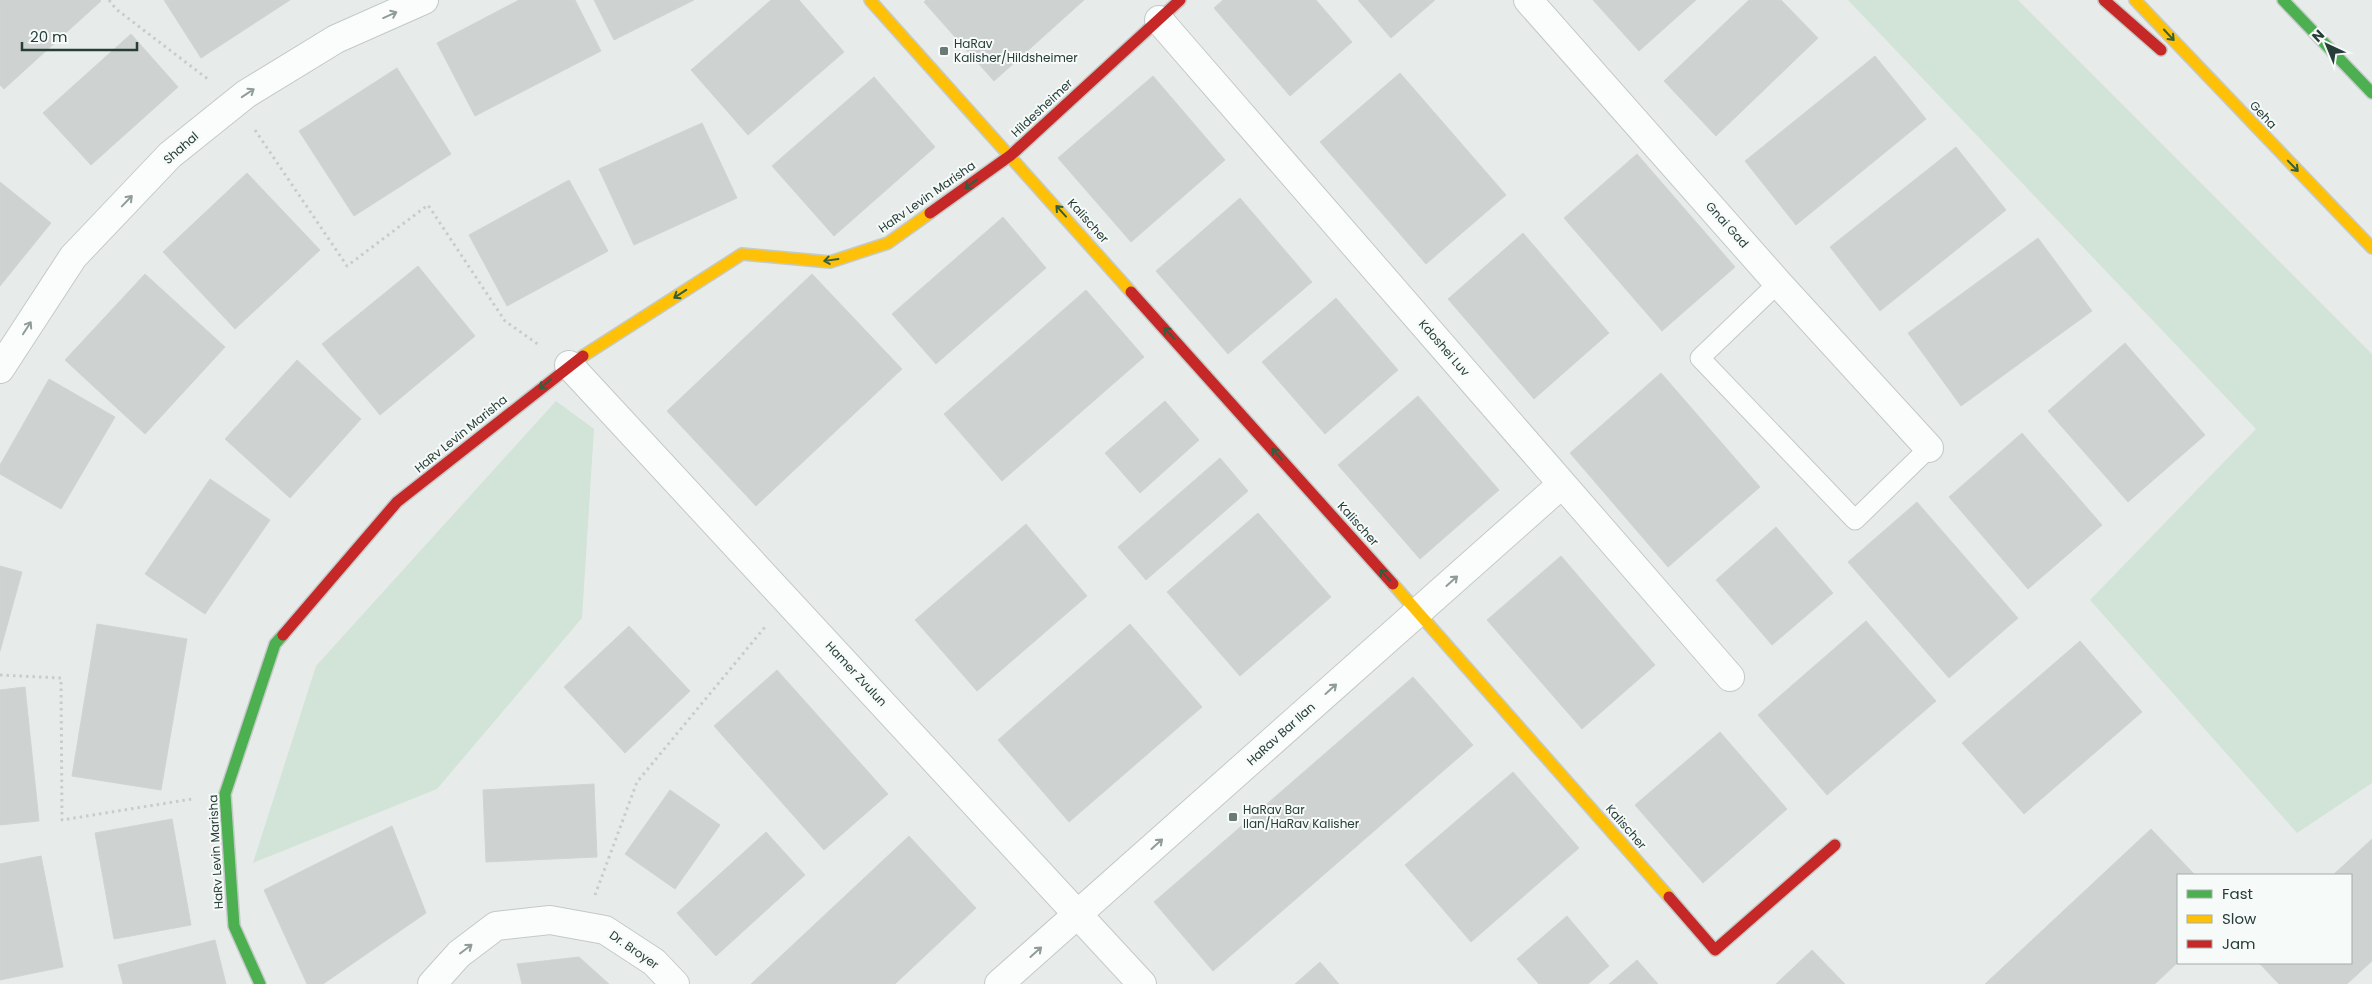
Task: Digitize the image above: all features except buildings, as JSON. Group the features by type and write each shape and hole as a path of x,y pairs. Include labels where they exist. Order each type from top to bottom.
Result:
{"main road":[{"name":"Kalischer","path":"870,0 1011,155 1418,612 1715,950 1835,845"},
{"name":"Hildesheimer","path":"1011,155 1180,0"},
{"path":"2104,0 2171,58"},
{"name":"Geha","path":"2135,0 2372,248"},
{"path":"2284,0 2372,92"},
{"path":"2186,71 2275,148"},
{"name":"HaRv Levin Marisha","path":"260,984 234,926 225,794 275,644 397,502 569,365 742,254 830,262 888,243 1011,155"}],"street":[{"name":"Shahal","path":"0,368 73,257 170,155 236,101 336,39 424,0"},
{"name":"Gnai Gad","path":"1528,0 1778,283 1929,448"},
{"name":"Kdoshei Luv","path":"1159,20 1730,677"},
{"name":"Hamer Zvulun","path":"569,365 1142,984"},
{"name":"HaRav Bar Ilan","path":"999,984 1562,484"},
{"name":"Dr. Broyer","path":"432,984 459,954 496,926 550,920 605,930 654,962 675,984"}],"lane":[{"path":"1778,283 1700,358 1855,520 1929,448"}],"path":[{"path":"110,0 116,8 236,101 346,266 428,205 505,321 569,365"},
{"path":"583,926 637,782 787,600"},
{"path":"0,675 61,678 62,820 225,794"}],"green space":[{"path":"1848,0 2018,0 2372,354 2372,783 2297,833 2090,600 2256,429"},
{"path":"556,401 594,429 582,618 437,789 253,863 316,666"}],"traffic: fast":[{"path":"2283,0 2372,93"},
{"path":"260,984 234,926 225,794 275,644 283,635"}],"traffic: slow":[{"path":"870,0 1131,292"},
{"path":"2135,0 2372,248"},
{"path":"583,356 742,254 830,262 888,243 930,213"},
{"path":"1393,584 1669,897"}],"traffic: jam":[{"path":"930,213 1011,155 1180,0"},
{"path":"2104,0 2161,50"},
{"path":"1131,292 1393,584"},
{"path":"283,635 397,502 583,356"},
{"path":"1669,897 1715,950 1835,845"}],"place":[{"name":"HaRav Kalisher/Hildsheimer","path":"944,51"},
{"name":"HaRav Bar Ilan/HaRav Kalisher","path":"1233,817"}]}
